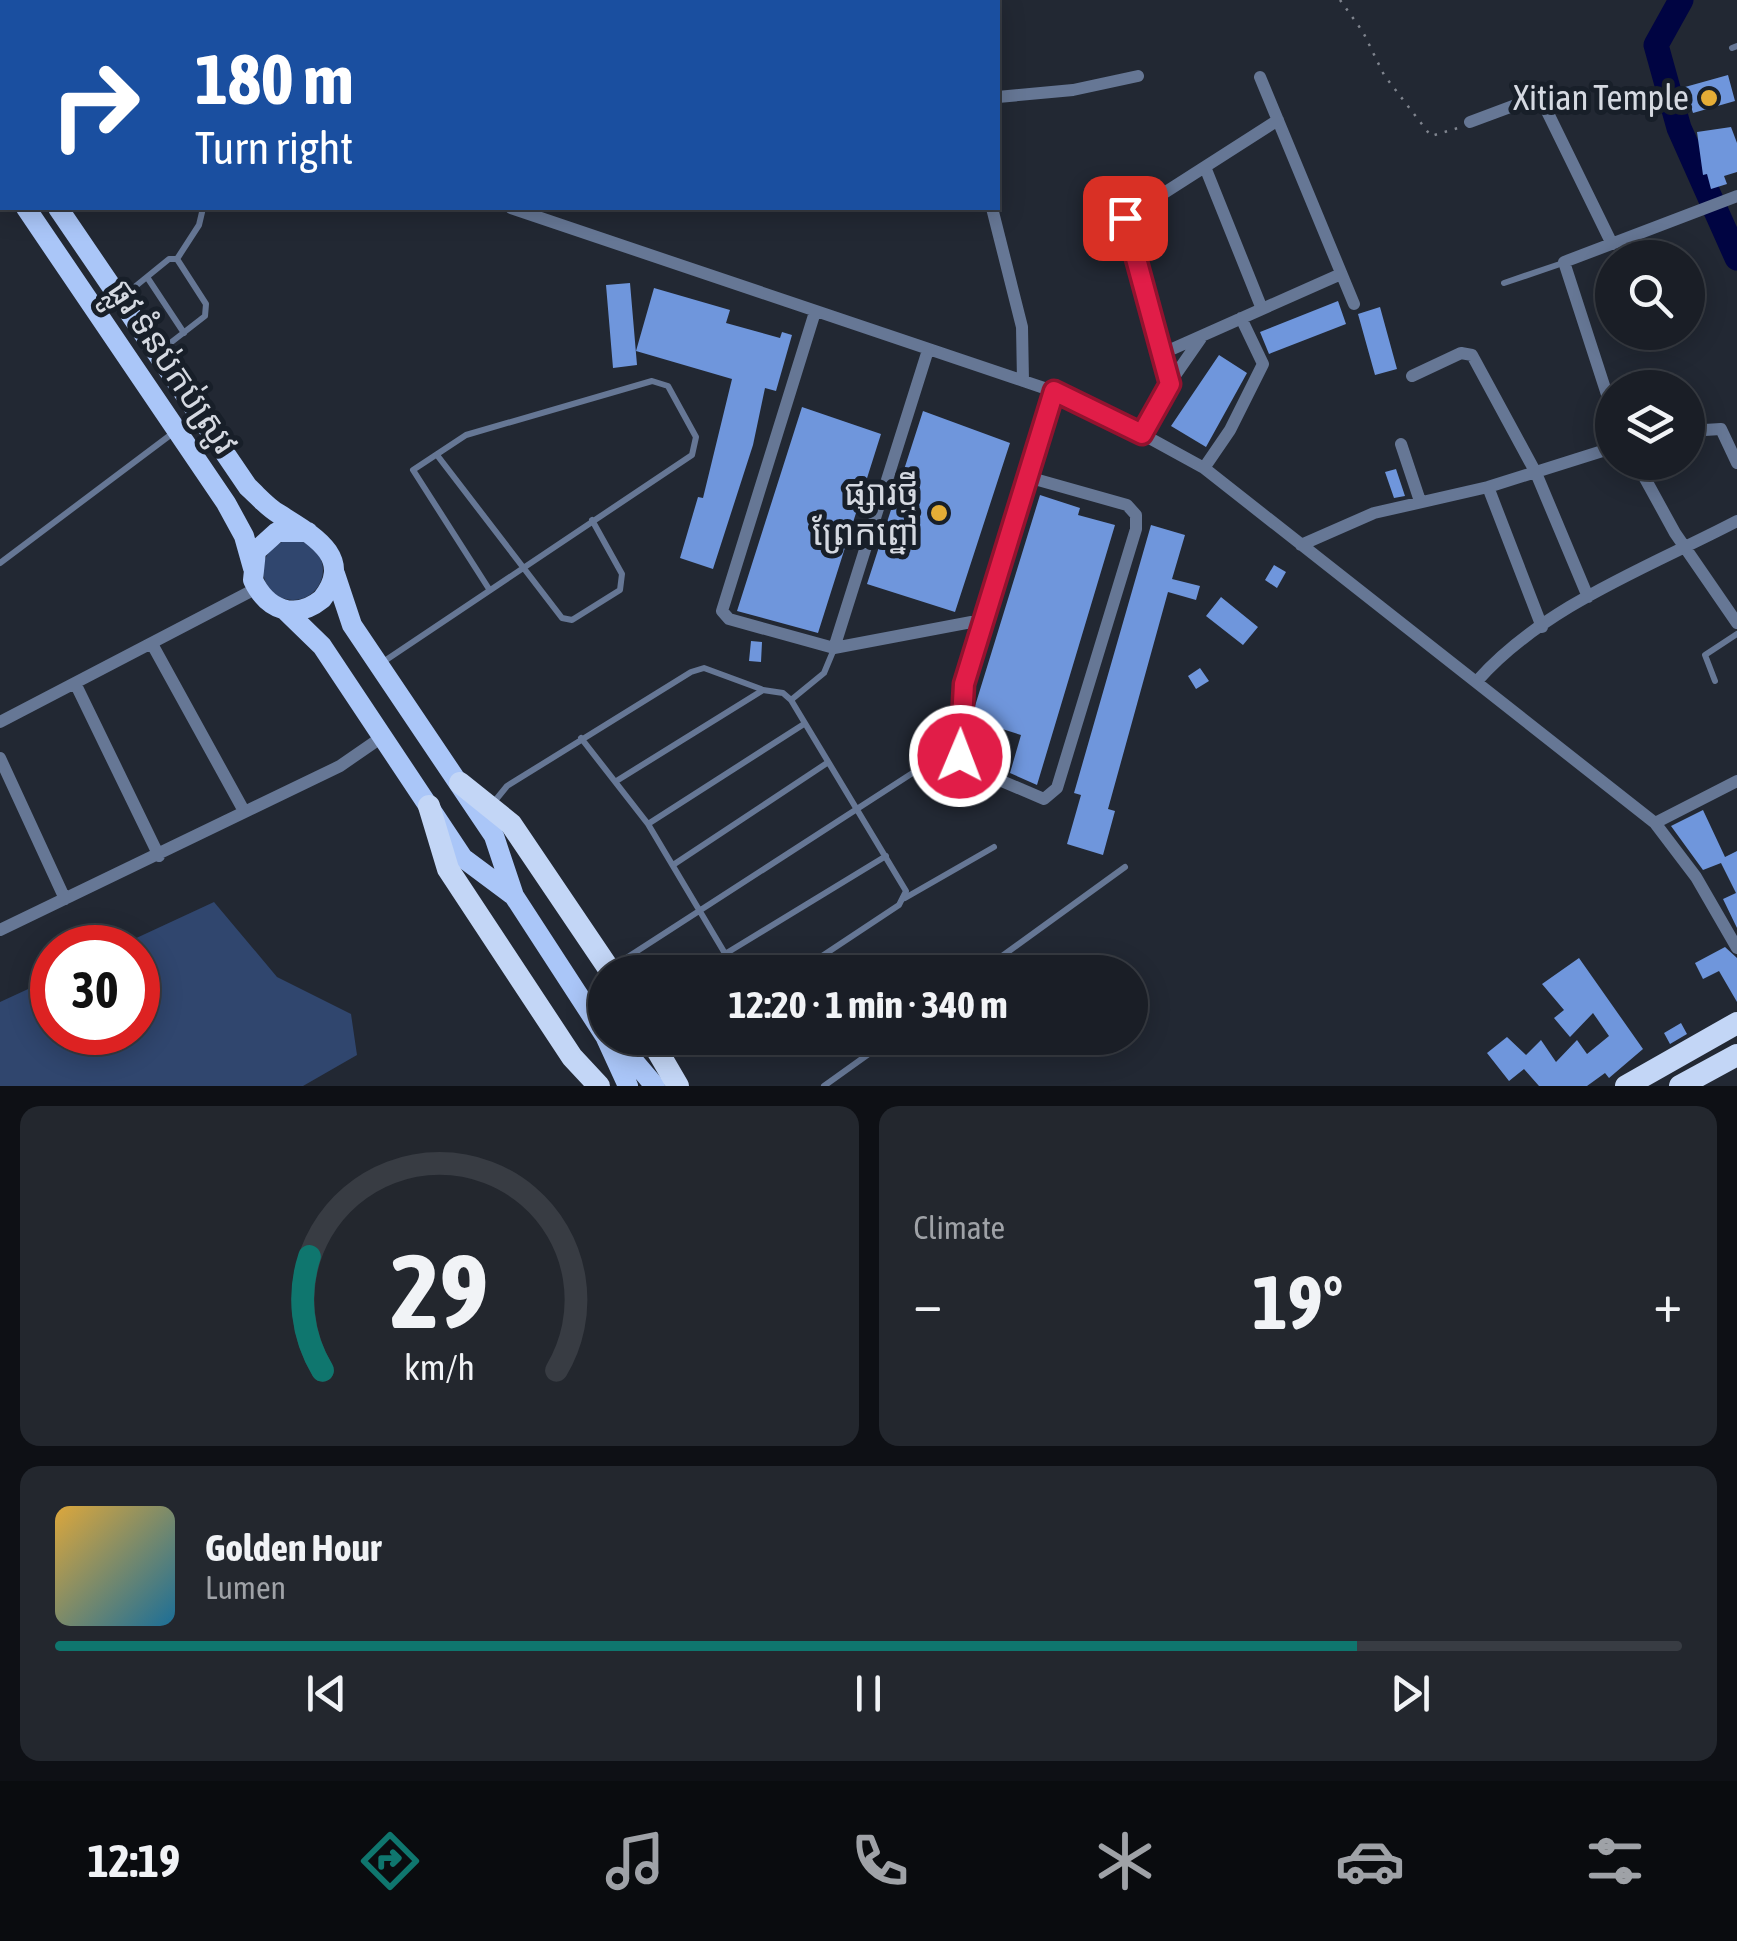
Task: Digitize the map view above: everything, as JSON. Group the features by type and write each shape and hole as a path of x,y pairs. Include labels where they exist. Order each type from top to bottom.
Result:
{"highway":[{"path":"460,783 510,824 599,955"},
{"path":"429,806 448,870 572,1057 599,1086"},
{"path":"1626,1086 1737,1024"},
{"path":"660,1055 678,1086"},
{"path":"1686,1084 1737,1056"}],"main road":[{"name":"ផ្លូវ ទំនប់កប់ស្រូវ","path":"27,210 244,536 255,578"},
{"name":"ផ្លូវ ទំនប់កប់ស្រូវ","path":"59,210 248,486 274,512 308,532"},
{"path":"514,896 463,858 322,646 285,610 265,601 255,578 256,551 270,536 285,529 308,532 330,552 352,624 494,836 514,896 588,1006"},
{"path":"285,610 314,605 328,591 334,572"},
{"path":"615,1055 628,1086"},
{"path":"626,1055 655,1086"}],"street":[{"path":"1000,97 1073,90 1138,76"},
{"path":"1260,77 1354,304"},
{"path":"1470,122 1542,100 1610,240"},
{"path":"1125,218 1278,120"},
{"path":"1205,167 1262,309"},
{"path":"1116,185 1170,384"},
{"path":"1622,240 1734,197"},
{"path":"517,210 1054,391 1204,468 1656,823 1696,877 1737,948"},
{"path":"993,210 1022,327 1022,381"},
{"path":"1595,250 1564,262 1599,370"},
{"path":"1162,354 1341,274"},
{"path":"815,312 722,612 729,618 834,648 982,620"},
{"path":"1204,468 1230,430 1263,364 1241,318"},
{"path":"1142,434 1202,336"},
{"path":"834,648 928,350"},
{"path":"1412,376 1461,352 1472,355 1536,474 1588,597"},
{"path":"1024,476 1127,506 1136,516 1051,797 1044,799 976,773 964,766 960,756 964,684 1024,476 1054,391"},
{"path":"1705,429 1721,429 1737,464"},
{"path":"1400,444 1420,501"},
{"path":"1300,544 1336,526 1420,501 1488,488 1595,454"},
{"path":"1647,480 1737,623"},
{"path":"1488,488 1542,627"},
{"path":"1478,680 1502,654 1588,597 1737,521"},
{"path":"0,722 152,644 255,578"},
{"path":"152,644 244,811"},
{"path":"76,685 159,856"},
{"path":"0,930 340,766 382,737"},
{"path":"0,758 65,899"},
{"path":"1656,823 1737,781"}],"lane":[{"path":"177,259 200,225 202,210"},
{"path":"120,299 169,259 177,259"},
{"path":"157,354 205,316 206,304 177,259"},
{"path":"1504,283 1564,262"},
{"path":"146,277 184,333"},
{"path":"379,665 521,566 692,455 696,437 668,386 652,380 466,435 412,474 489,588"},
{"path":"0,563 198,414"},
{"path":"438,454 562,618 572,620 620,590 622,574 592,520"},
{"path":"1715,682 1705,655 1737,634"},
{"path":"791,700 824,673 834,648"},
{"path":"490,807 507,786 581,738 704,668 762,690 783,693 791,700 906,890 904,899"},
{"path":"618,780 762,690"},
{"path":"648,824 804,724"},
{"path":"581,738 618,780 648,824 725,954 886,856"},
{"path":"674,866 827,763"},
{"path":"634,955 911,774"},
{"path":"823,955 904,899 994,847"},
{"path":"1004,955 1125,868"},
{"path":"824,1086 867,1055"},
{"path":"1675,1057 1686,1084"}],"path":[{"path":"1340,0 1364,32 1384,74 1425,130 1438,137 1470,122"}],"shaded area":[{"path":"293,540 314,549 323,570 314,591 293,600 272,591 263,570 272,549"},
{"path":"214,902 277,977 351,1014 357,1055 303,1086 0,1086 0,1002 30,988 30,1055 160,1055 160,927"}],"building":[{"path":"1728,75 1735,101 1693,113 1685,87"},
{"path":"1731,127 1737,143 1737,172 1724,176 1727,184 1711,189 1707,174 1703,175 1697,132"},
{"path":"630,283 637,365 613,368 606,285"},
{"path":"654,288 730,310 726,323 780,338 782,332 792,335 776,391 765,388 753,445 713,569 680,558 698,497 703,498 732,379 636,351"},
{"path":"1338,301 1346,324 1269,354 1260,332"},
{"path":"1380,307 1397,369 1375,375 1358,314"},
{"path":"1219,355 1247,373 1206,447 1171,426"},
{"path":"802,407 881,434 818,633 737,611"},
{"name":"ផ្សារថ្មី ព្រែកព្នៅ","path":"923,411 1010,443 955,612 867,584"},
{"path":"1396,469 1405,496 1394,498 1385,472"},
{"path":"1040,495 1080,508 1078,515 1115,525 1037,785 1010,773 1021,735 971,719"},
{"path":"1151,525 1185,535 1172,579 1200,586 1196,600 1168,592 1108,809 1115,811 1103,855 1067,844 1081,795 1074,793"},
{"path":"1274,565 1286,572 1277,588 1265,580"},
{"path":"1221,597 1258,627 1243,645 1206,616"},
{"path":"751,641 762,642 761,662 749,661"},
{"path":"1200,668 1209,681 1196,689 1188,676"},
{"path":"1703,810 1725,857 1737,851 1737,928 1723,899 1736,893 1721,863 1703,870 1671,826"},
{"path":"1725,947 1737,958 1737,1002 1719,971 1703,979 1695,963"},
{"path":"1579,958 1643,1049 1609,1078 1605,1073 1587,1086 1539,1086 1524,1069 1509,1081 1487,1053 1507,1037 1526,1055 1541,1040 1556,1062 1577,1040 1587,1054 1609,1036 1593,1013 1570,1037 1554,1018 1564,1010 1542,984"},
{"path":"1681,1023 1687,1034 1670,1044 1664,1033"}],"waterway":[{"path":"1681,0 1656,45 1679,128 1737,258"}],"place":[{"name":"Xitian Temple","path":"1709,98"},
{"name":"ផ្សារថ្មី ព្រែកព្នៅ","path":"939,513"}],"route":[{"path":"960,756 958,723 964,684 1024,476 1054,391 1142,434 1170,384 1125,218"}]}
